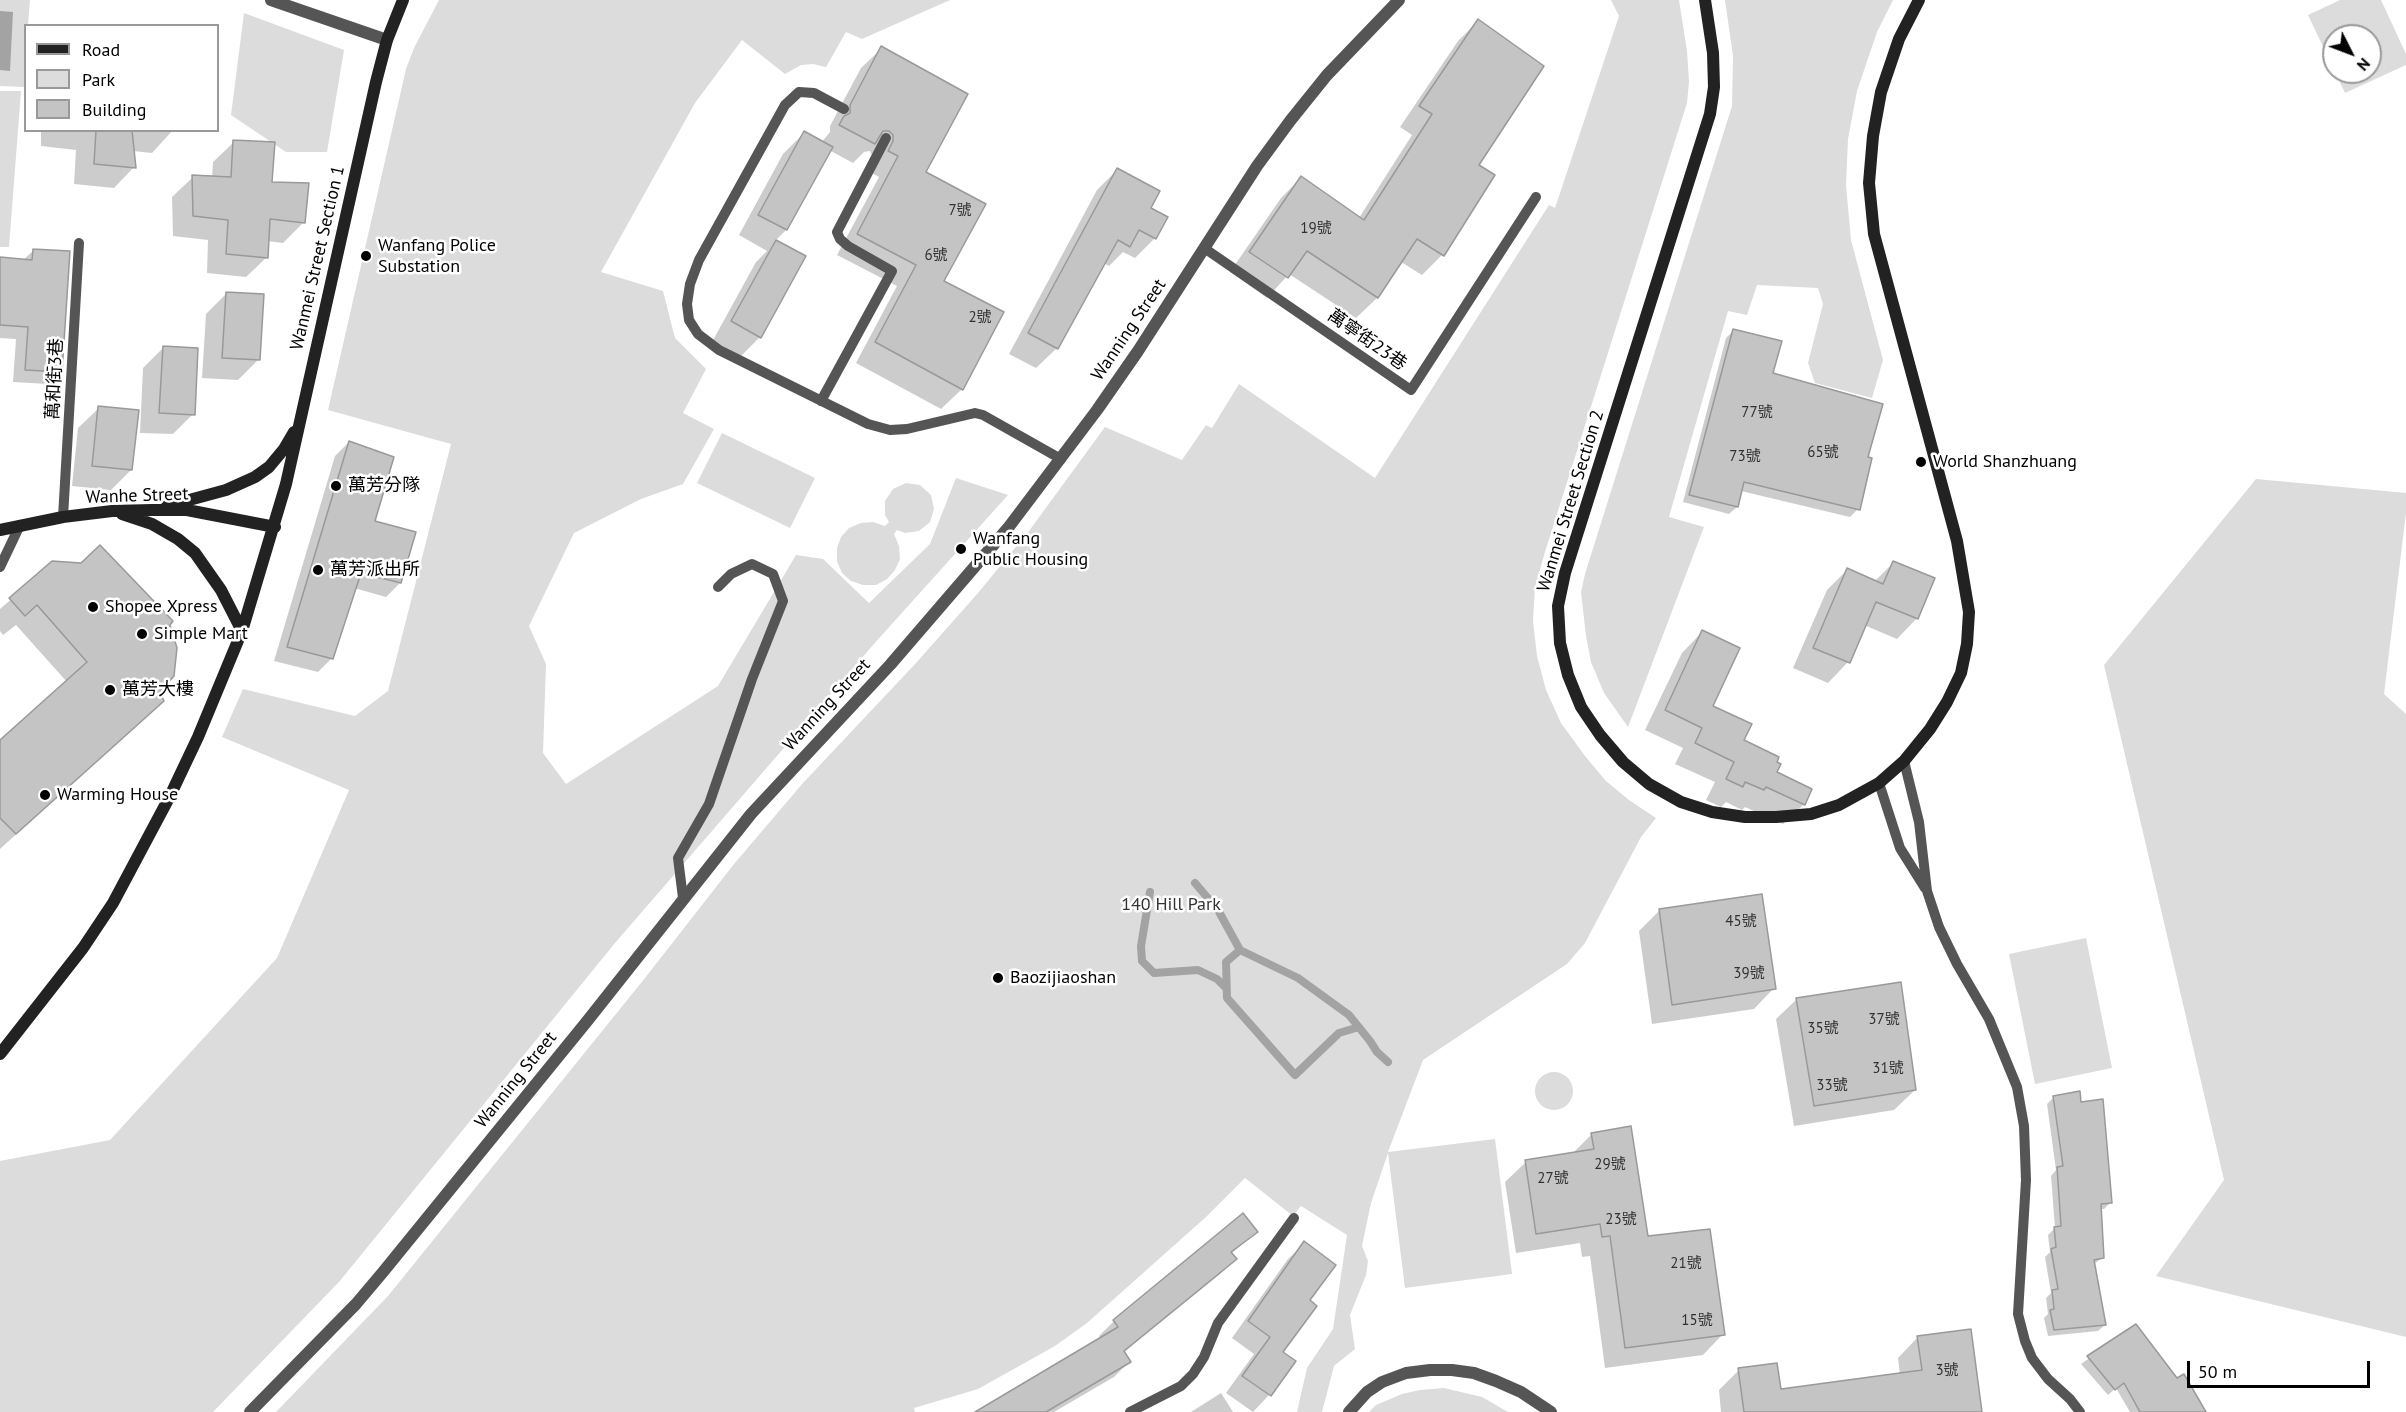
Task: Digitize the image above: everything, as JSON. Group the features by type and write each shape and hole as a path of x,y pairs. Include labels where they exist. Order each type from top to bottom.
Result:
{"street":[{"path":"272,0 387,40"},
{"name":"Wanmei Street Section 1","path":"242,631 275,527 387,40 403,0"},
{"name":"Wanning Street","path":"250,1412 356,1304 581,1029 758,806 890,665 1008,528 1061,459 1138,351 1257,166 1290,121 1335,66 1399,0"},
{"name":"Wanmei Street Section 2","path":"1705,0 1713,53 1714,87 1710,114 1565,573 1558,606 1560,643 1568,675 1581,707 1600,735 1623,762 1649,784 1681,802 1712,812 1745,817 1811,814 1839,805 1879,783 1904,761 1930,729 1961,673 1967,644 1969,612 1966,584 1950,511 1874,234 1869,183 1873,136 1881,92 1899,39 1919,0"},
{"path":"152,510 226,490 255,477 269,467 284,449 300,420"},
{"name":"Wanhe Street","path":"0,530 63,517 112,511 152,510 187,510 275,527"},
{"path":"0,1054 83,948 119,893 180,776 242,631 221,590 195,553 178,539 152,524 112,511"},
{"path":"1349,1412 1367,1392 1382,1382 1406,1373 1441,1370 1474,1373 1496,1381 1521,1392 1551,1412"}],"lane":[{"path":"844,109 814,93 800,92 785,105 699,260 690,284 687,304 689,320 698,334 710,345 867,424 890,430 907,429 968,413 983,415 1061,459"},
{"path":"821,400 892,271 848,246 840,239 837,232 886,138"},
{"name":"萬寧街23巷","path":"1204,248 1411,390 1536,197"},
{"name":"萬和街3巷","path":"63,517 79,243"},
{"path":"0,567 20,525"},
{"path":"683,898 678,858 709,804 752,679 783,601 772,574 752,564 731,574 718,587"},
{"path":"1904,761 1919,822 1927,891 1939,927 1957,964 1989,1019 2016,1087 2024,1126 2026,1180 2018,1314 2025,1341 2032,1358 2048,1379 2070,1399 2080,1412"},
{"path":"1879,783 1900,848 1927,891"},
{"path":"1130,1412 1181,1386 1193,1374 1204,1357 1218,1323 1294,1218"}],"green space":[{"path":"0,0 30,0 28,24 24,24 24,87 0,86"},
{"path":"439,0 950,0 862,39 846,32 826,67 813,64 801,65 785,74 742,40 695,103 601,272 663,291 675,338 706,369 683,413 714,429 683,484 641,499 574,533 529,626 546,664 543,753 566,784 718,686 796,555 823,559 869,603 930,544 956,478 1008,495 873,645 615,943 339,1282 213,1412 0,1412 0,1161 110,1140 277,958 349,790 222,737 243,689 355,716 388,691 451,444 328,410 406,69 414,48"},
{"name":"140 Hill Park","path":"1611,0 1679,0 1687,51 1689,82 1687,103 1545,552 1535,587 1533,621 1537,656 1546,690 1561,723 1606,781 1656,818 1641,837 1585,943 1567,964 1423,1060 1388,1152 1495,1139 1512,1274 1405,1288 1388,1153 1371,1203 1362,1246 1368,1261 1366,1275 1350,1315 1355,1349 1334,1366 1322,1412 1297,1412 1307,1368 1333,1329 1347,1235 1301,1206 1293,1216 1245,1178 1206,1217 1087,1323 1055,1346 978,1389 914,1408 915,1412 276,1412 388,1296 734,864 803,783 916,663 978,593 1029,531 1105,427 1182,460 1206,425 1212,428 1239,384 1375,478 1549,205 1555,208 1619,16"},
{"path":"1725,0 1893,0 1877,32 1857,91 1848,139 1846,185 1851,240 1883,360 1872,398 1815,383 1808,363 1823,304 1818,288 1757,285 1747,315 1728,311 1669,517 1704,527 1628,727 1604,693 1591,662 1581,592 1732,106 1733,56"},
{"path":"2340,0 2381,0 2406,54 2406,65 2382,76 2382,24 2322,24 2322,45 2308,15"},
{"path":"244,13 344,50 327,152 286,152 231,115"},
{"path":"2341,84 2365,84 2345,93"},
{"path":"0,91 21,91 9,247 0,247"},
{"path":"722,433 815,478 790,528 697,483"},
{"path":"2256,479 2406,493 2406,513 2384,694 2406,714 2406,1337 2156,1276 2224,1180 2104,665"},
{"path":"906,483 920,485 931,495 934,509 930,522 919,531 905,533 897,530 894,534 899,546 900,559 895,570 887,579 876,585 863,585 851,581 842,573 837,561 837,548 841,537 849,528 861,523 873,522 885,526 889,522 885,515 885,501 893,489"},
{"path":"2086,938 2112,1068 2035,1084 2009,954"},
{"path":"1554,1072 1567,1078 1573,1091 1567,1104 1554,1110 1541,1104 1535,1091 1541,1078"},
{"path":"1444,1388 1482,1397 1508,1412 1369,1412 1376,1405 1402,1394"}],"shaded area":[{"path":"0,11 13,12 10,71 0,70"}],"building":[{"path":"1478,19 1544,66 1479,165 1495,175 1444,256 1417,239 1378,298 1307,251 1288,278 1249,252 1301,176 1364,220 1432,114 1419,106"},
{"path":"881,46 968,94 926,172 986,204 944,281 1004,312 963,390 875,342 916,265 857,234 898,156 888,151 893,141 893,135 889,131 883,131 875,144 839,125 844,116 850,113 850,105"},
{"path":"804,131 833,147 787,230 758,215"},
{"path":"96,132 132,132 136,168 94,164"},
{"path":"233,140 275,142 272,182 309,183 305,223 270,219 268,258 226,254 228,220 193,216 192,175 231,177"},
{"path":"1117,168 1160,191 1151,208 1168,217 1156,239 1139,230 1130,247 1118,240 1058,349 1028,333"},
{"path":"776,240 806,256 761,338 731,321"},
{"path":"33,249 70,251 62,372 25,370 28,327 0,325 0,257 32,260"},
{"path":"226,292 264,294 260,360 222,358"},
{"path":"1733,329 1782,341 1773,373 1883,404 1868,457 1872,458 1860,510 1744,482 1738,507 1689,495"},
{"path":"163,346 198,348 195,415 159,413"},
{"path":"98,406 139,410 132,470 92,466"},
{"path":"349,441 394,457 375,521 416,532 401,583 361,573 333,659 287,647"},
{"name":"萬芳大樓","path":"100,545 173,621 170,625 177,648 174,676 160,692 164,701 16,834 0,818 0,740 87,662 37,605 25,616 9,598 52,561 81,563"},
{"path":"1893,561 1935,578 1918,619 1876,602 1850,663 1813,648 1847,568 1883,584"},
{"path":"1702,630 1740,648 1713,706 1752,724 1744,740 1779,757 1777,762 1781,764 1777,772 1812,789 1805,805 1766,787 1764,790 1745,782 1743,787 1726,779 1734,762 1695,743 1702,728 1665,710"},
{"path":"1762,894 1776,989 1672,1005 1659,909"},
{"path":"1901,982 1916,1090 1814,1106 1796,998"},
{"path":"2080,1091 2081,1102 2103,1099 2112,1203 2101,1204 2104,1258 2094,1260 2106,1325 2054,1330 2050,1310 2054,1309 2052,1290 2058,1289 2051,1249 2056,1247 2054,1227 2061,1226 2057,1167 2063,1166 2053,1096"},
{"path":"1631,1126 1648,1236 1710,1229 1725,1335 1625,1348 1610,1236 1602,1237 1600,1224 1536,1234 1525,1160 1594,1149 1591,1133"},
{"path":"1243,1213 1258,1232 1231,1252 1237,1259 1124,1351 1131,1362 1046,1412 975,1412 1118,1327 1113,1320"},
{"path":"1304,1241 1336,1265 1310,1300 1317,1306 1283,1352 1296,1361 1271,1396 1242,1376 1270,1337 1248,1321"},
{"path":"2136,1324 2177,1378 2184,1374 2206,1412 2140,1412 2124,1383 2115,1390 2087,1356"},
{"path":"1971,1329 1982,1412 1744,1412 1738,1368 1777,1363 1781,1389 1922,1370 1917,1336"}],"waterway":[{"path":"1195,883 1218,910 1240,950"},
{"path":"1150,892 1141,946 1142,961 1154,973 1198,970 1217,979 1226,988"},
{"path":"1359,1027 1339,1033 1295,1075 1227,998 1226,962 1240,950 1298,978 1349,1015 1370,1041 1377,1052 1388,1062"}],"place":[{"name":"Wanfang Police Substation","path":"366,256"},
{"name":"World Shanzhuang","path":"1921,462"},
{"name":"萬芳分隊","path":"336,486"},
{"name":"Wanfang Public Housing","path":"961,549"},
{"name":"萬芳派出所","path":"318,570"},
{"name":"Shopee Xpress","path":"93,607"},
{"name":"Simple Mart","path":"142,634"},
{"name":"萬芳大樓","path":"110,690"},
{"name":"Warming House","path":"45,795"},
{"name":"Baozijiaoshan","path":"998,978"}]}
